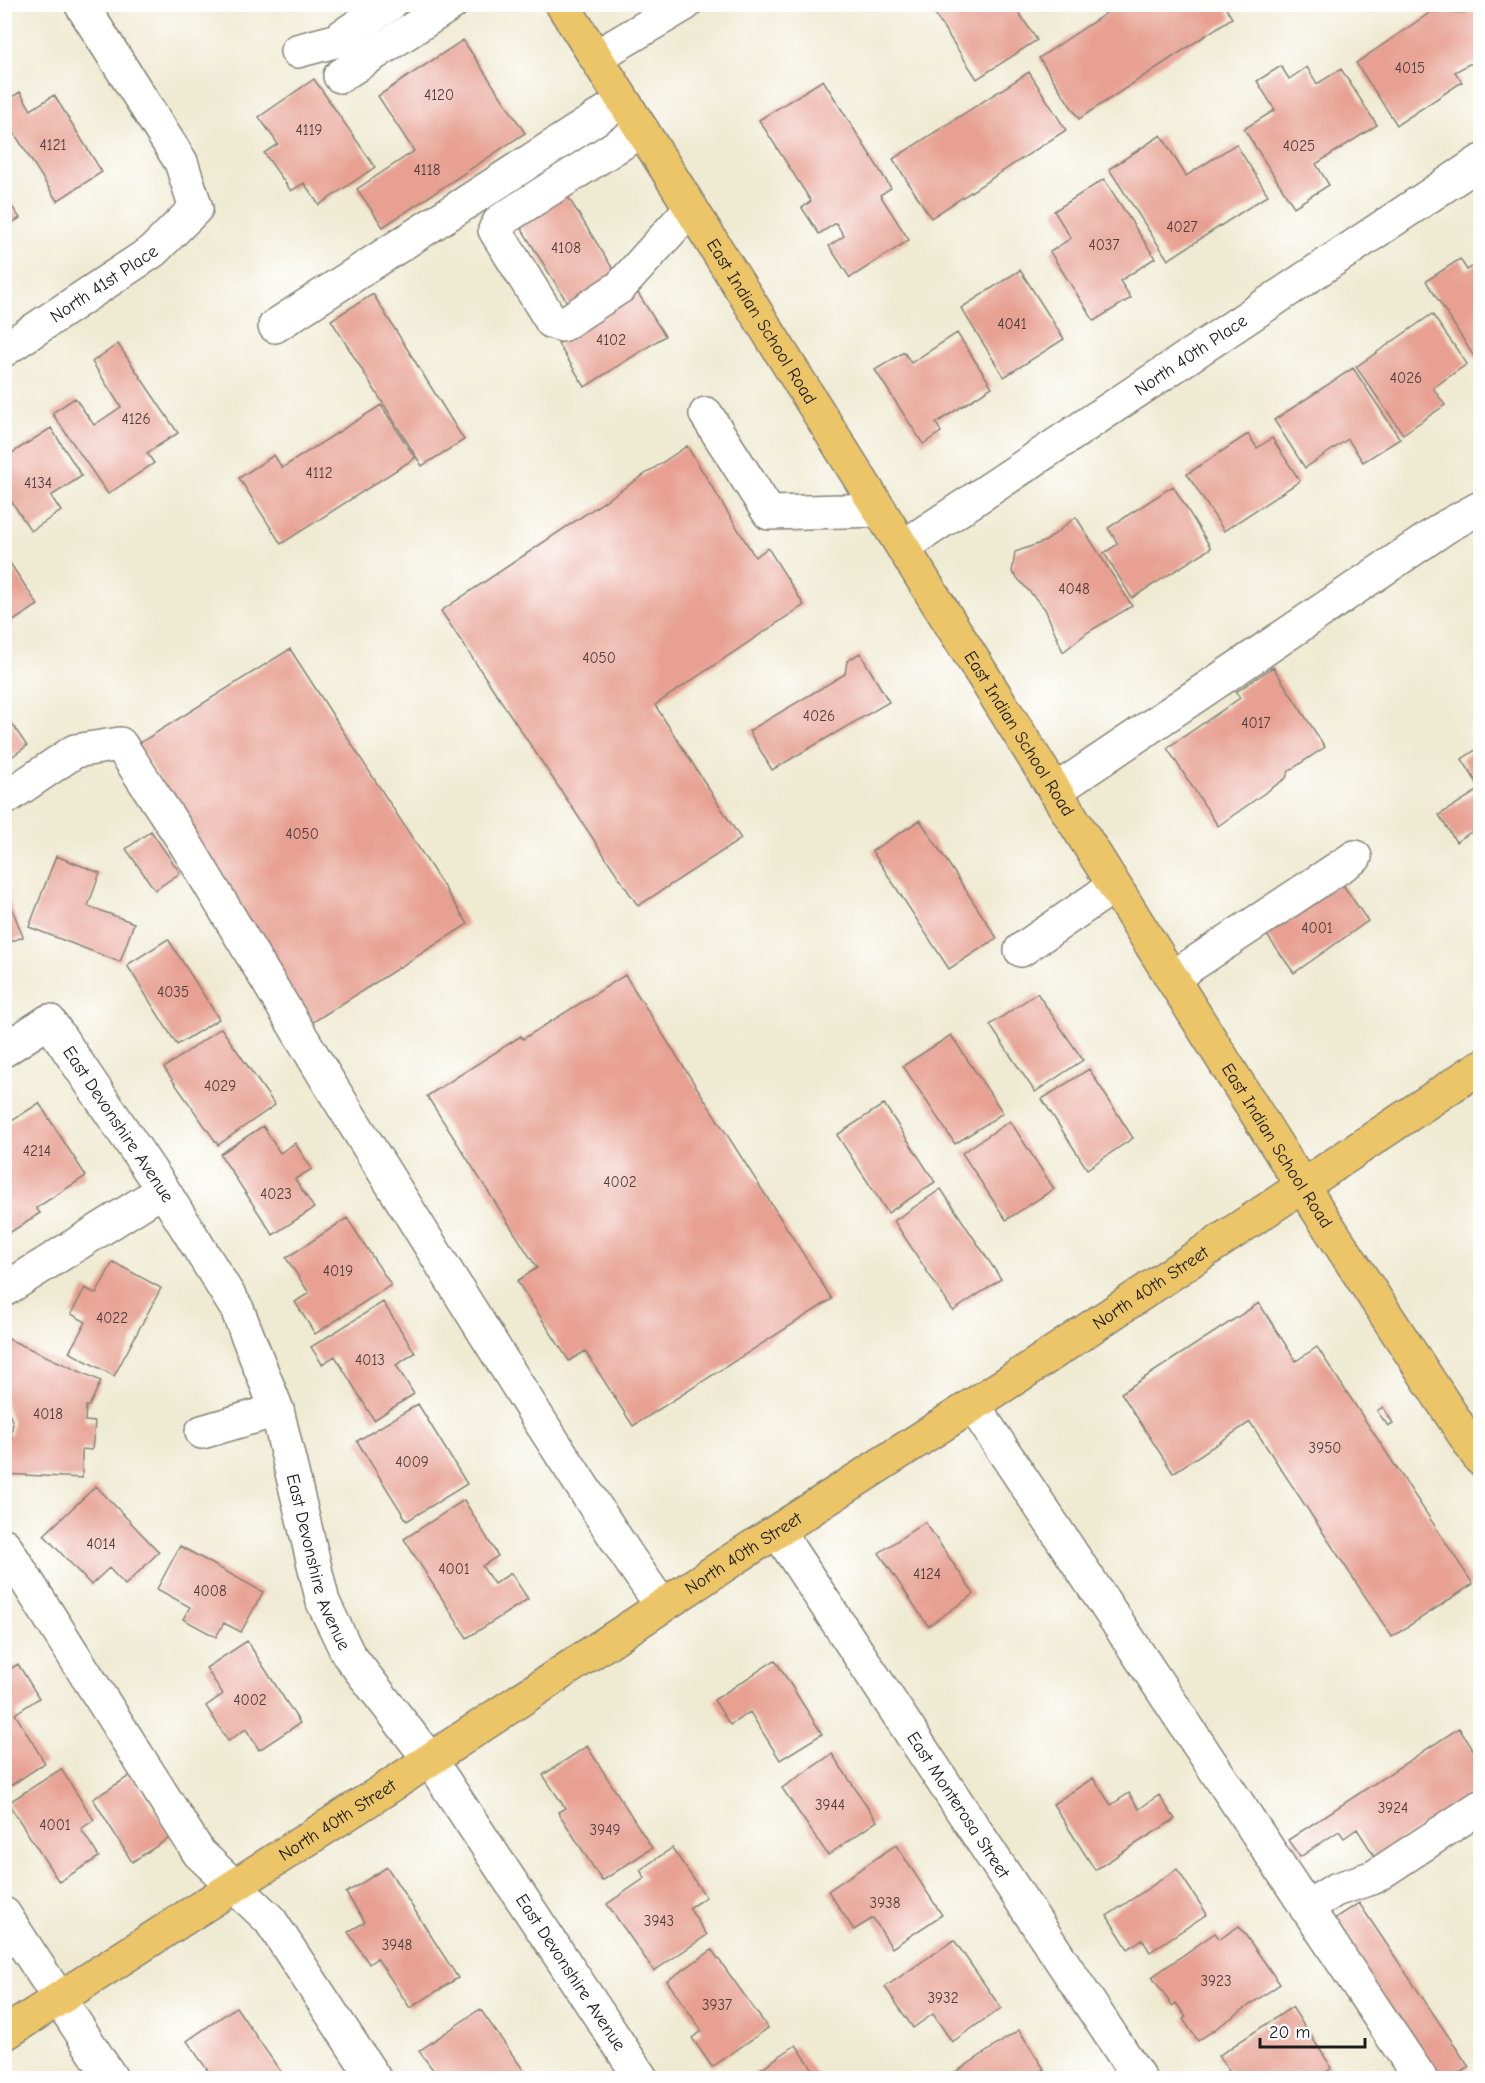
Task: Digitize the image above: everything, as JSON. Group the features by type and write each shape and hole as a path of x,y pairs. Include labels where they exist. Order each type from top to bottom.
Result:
{"main road":[{"name":"East Indian School Road","path":"562,4 1302,1186 1480,1459"},
{"name":"North 40th Street","path":"4,2034 430,1760 662,1606 973,1405 1480,1067"}],"street":[{"name":"North 41st Place","path":"4,350 153,251 196,208 181,162 81,4"},
{"path":"297,51 335,41 390,4"},
{"path":"340,76 451,4"},
{"path":"596,57 685,4"},
{"path":"274,326 623,101"},
{"path":"642,130 500,221 495,230 552,322 562,325 620,287 691,208"},
{"name":"North 40th Place","path":"903,547 1480,162"},
{"path":"706,414 769,513 880,510"},
{"path":"1054,791 1447,526 1478,516"},
{"path":"4,799 75,751 120,744 185,843 332,1088 530,1405 662,1606"},
{"path":"1172,978 1355,857"},
{"path":"1021,950 1114,886"},
{"name":"East Devonshire Avenue","path":"4,1050 49,1021 163,1190 237,1309 277,1410 323,1602 348,1654 430,1760 641,2079"},
{"path":"4,1290 163,1190"},
{"path":"973,1405 1420,2079"},
{"path":"202,1432 277,1410"},
{"name":"East Monterosa Street","path":"778,1532 1139,2079"},
{"path":"4,1545 199,1852 270,1920 374,2079"},
{"path":"1306,1908 1335,1890 1374,1877 1480,1808"},
{"path":"4,1914 111,2079"}],"building":[{"path":"928,4 1013,4 1037,40 977,79"},
{"path":"1120,4 1223,4 1232,18 1079,119 1039,58"},
{"path":"1431,12 1480,13 1480,64 1469,64 1455,72 1462,82 1397,125 1356,63"},
{"path":"463,40 525,133 383,227 357,189 414,151 378,96"},
{"path":"1281,66 1289,79 1307,67 1317,84 1341,69 1377,125 1316,164 1329,185 1294,207 1244,129 1275,110 1257,81"},
{"path":"1029,72 1066,130 931,218 893,159"},
{"path":"314,79 375,167 319,205 304,183 291,191 264,153 278,144 259,117"},
{"path":"823,80 891,188 880,195 909,240 850,278 829,246 844,236 836,223 819,234 802,208 811,201 759,120"},
{"path":"20,92 31,110 54,95 102,172 57,201 4,117 4,102"},
{"path":"1161,135 1186,176 1236,144 1268,195 1168,260 1109,169"},
{"path":"1104,179 1155,258 1120,281 1131,298 1094,321 1050,252 1071,238 1054,211"},
{"path":"563,189 618,277 570,307 515,218"},
{"path":"4,195 20,218 4,228"},
{"path":"1460,259 1467,270 1480,262 1480,366 1426,281"},
{"path":"1020,270 1064,339 1004,377 961,308"},
{"path":"638,293 665,336 585,387 558,344"},
{"path":"373,294 464,440 422,466 331,320"},
{"path":"1432,314 1467,364 1433,388 1445,405 1403,434 1356,367"},
{"path":"957,333 992,387 936,423 941,432 923,444 875,370 904,352 911,363"},
{"path":"118,344 178,433 147,453 154,463 108,494 52,413 75,398 94,425 121,407 92,362"},
{"path":"1353,368 1400,439 1363,462 1348,439 1305,468 1274,420"},
{"path":"381,405 415,458 281,544 239,478 274,455 282,468"},
{"path":"51,428 82,476 51,496 61,511 31,531 4,490 4,458"},
{"path":"1248,434 1257,448 1272,438 1300,481 1224,531 1187,474"},
{"path":"687,446 755,557 768,548 804,605 655,705 741,839 638,906 441,611"},
{"path":"1173,486 1211,548 1132,598 1104,553 1118,544 1108,528"},
{"path":"1076,517 1132,606 1088,632 1063,652 1045,609 1012,572 1015,552 1046,541"},
{"path":"4,554 38,605 4,627"},
{"path":"290,649 468,924 310,1024 138,744"},
{"path":"860,653 889,702 772,770 749,731 845,674 847,661"},
{"path":"1273,667 1325,747 1289,771 1286,778 1218,826 1167,748 1240,698 1236,692"},
{"path":"4,712 27,746 4,762"},
{"path":"1480,747 1480,788 1462,759"},
{"path":"1480,789 1480,826 1456,842 1439,815"},
{"path":"920,820 997,938 949,969 872,851"},
{"path":"151,831 180,873 155,890 126,849"},
{"path":"56,856 100,873 88,906 134,923 120,962 29,927"},
{"path":"1341,882 1368,921 1294,973 1266,934"},
{"path":"4,891 23,937 4,944"},
{"path":"168,939 219,1019 177,1045 127,965"},
{"path":"625,975 832,1299 633,1426 585,1351 569,1361 517,1281 537,1268 427,1096 521,1036 523,1039"},
{"path":"1037,993 1083,1060 1035,1092 990,1025"},
{"path":"221,1028 275,1105 218,1145 164,1068"},
{"path":"951,1035 1003,1113 955,1144 903,1066"},
{"path":"1089,1069 1133,1138 1087,1169 1042,1099"},
{"path":"39,1103 86,1176 36,1208 40,1213 11,1232 4,1222 4,1126"},
{"path":"884,1104 935,1182 888,1213 837,1135"},
{"path":"1010,1121 1054,1189 1006,1220 962,1153"},
{"path":"263,1126 280,1153 295,1143 312,1169 295,1179 314,1208 273,1235 220,1154"},
{"path":"941,1189 1001,1279 953,1311 894,1221"},
{"path":"347,1218 391,1285 315,1334 295,1302 309,1293 286,1258"},
{"path":"113,1262 161,1288 114,1376 69,1352 86,1322 71,1314 85,1288 96,1294"},
{"path":"383,1302 415,1353 396,1365 414,1394 374,1420 335,1356 322,1364 311,1347"},
{"path":"1259,1303 1296,1361 1317,1347 1473,1584 1392,1637 1250,1422 1173,1473 1121,1393"},
{"path":"4,1337 101,1381 89,1406 86,1406 85,1421 95,1422 92,1450 82,1449 82,1478 4,1474 4,1435 11,1434 13,1423 4,1400"},
{"path":"418,1404 467,1484 407,1521 357,1441"},
{"path":"1383,1407 1393,1423 1388,1426 1377,1411"},
{"path":"96,1486 159,1552 125,1585 109,1568 91,1585 44,1535"},
{"path":"464,1500 498,1556 482,1566 494,1584 511,1573 528,1599 467,1638 404,1539"},
{"path":"925,1522 974,1594 928,1626 879,1553"},
{"path":"180,1546 263,1592 241,1632 224,1623 216,1637 183,1619 190,1607 157,1589"},
{"path":"247,1641 300,1723 259,1750 246,1729 228,1741 206,1706 223,1694 206,1668"},
{"path":"775,1660 822,1734 780,1760 750,1712 730,1725 714,1700"},
{"path":"18,1664 39,1698 15,1714 45,1763 4,1790 4,1673"},
{"path":"1459,1728 1480,1760 1480,1787 1375,1857 1357,1829 1344,1838 1339,1831 1300,1857 1288,1840"},
{"path":"587,1746 652,1848 602,1881 558,1812 565,1808 543,1775"},
{"path":"832,1754 877,1821 828,1855 782,1788"},
{"path":"61,1769 94,1820 81,1829 99,1857 59,1882 8,1803"},
{"path":"131,1775 171,1837 132,1862 93,1799"},
{"path":"1093,1778 1111,1805 1129,1793 1139,1809 1159,1795 1175,1819 1095,1870 1053,1804"},
{"path":"896,1845 942,1915 892,1948 873,1918 854,1930 828,1891"},
{"path":"672,1848 706,1897 689,1908 707,1935 654,1971 607,1904 645,1878 640,1870"},
{"path":"387,1867 458,1978 410,2008 377,1958 369,1964 348,1932 365,1922 346,1893"},
{"path":"1177,1869 1207,1914 1150,1952 1142,1939 1128,1949 1107,1916"},
{"path":"1359,1903 1469,2067 1452,2078 1436,2078 1331,1921"},
{"path":"1239,1926 1280,1984 1198,2041 1183,2019 1186,2017 1176,2003 1172,2006 1152,1977 1215,1933 1220,1939"},
{"path":"954,1940 1001,2008 952,2042 933,2014 913,2028 885,1987"},
{"path":"712,1950 768,2028 712,2067 692,2038 702,2031 667,1981"},
{"path":"236,2007 285,2078 213,2078 187,2041"},
{"path":"1292,2007 1332,2068 1317,2078 1234,2078 1218,2056"},
{"path":"480,2009 529,2078 439,2078 419,2051"},
{"path":"1019,2030 1044,2069 1032,2076 1033,2078 947,2078"},
{"path":"796,2045 819,2078 747,2078"}]}
